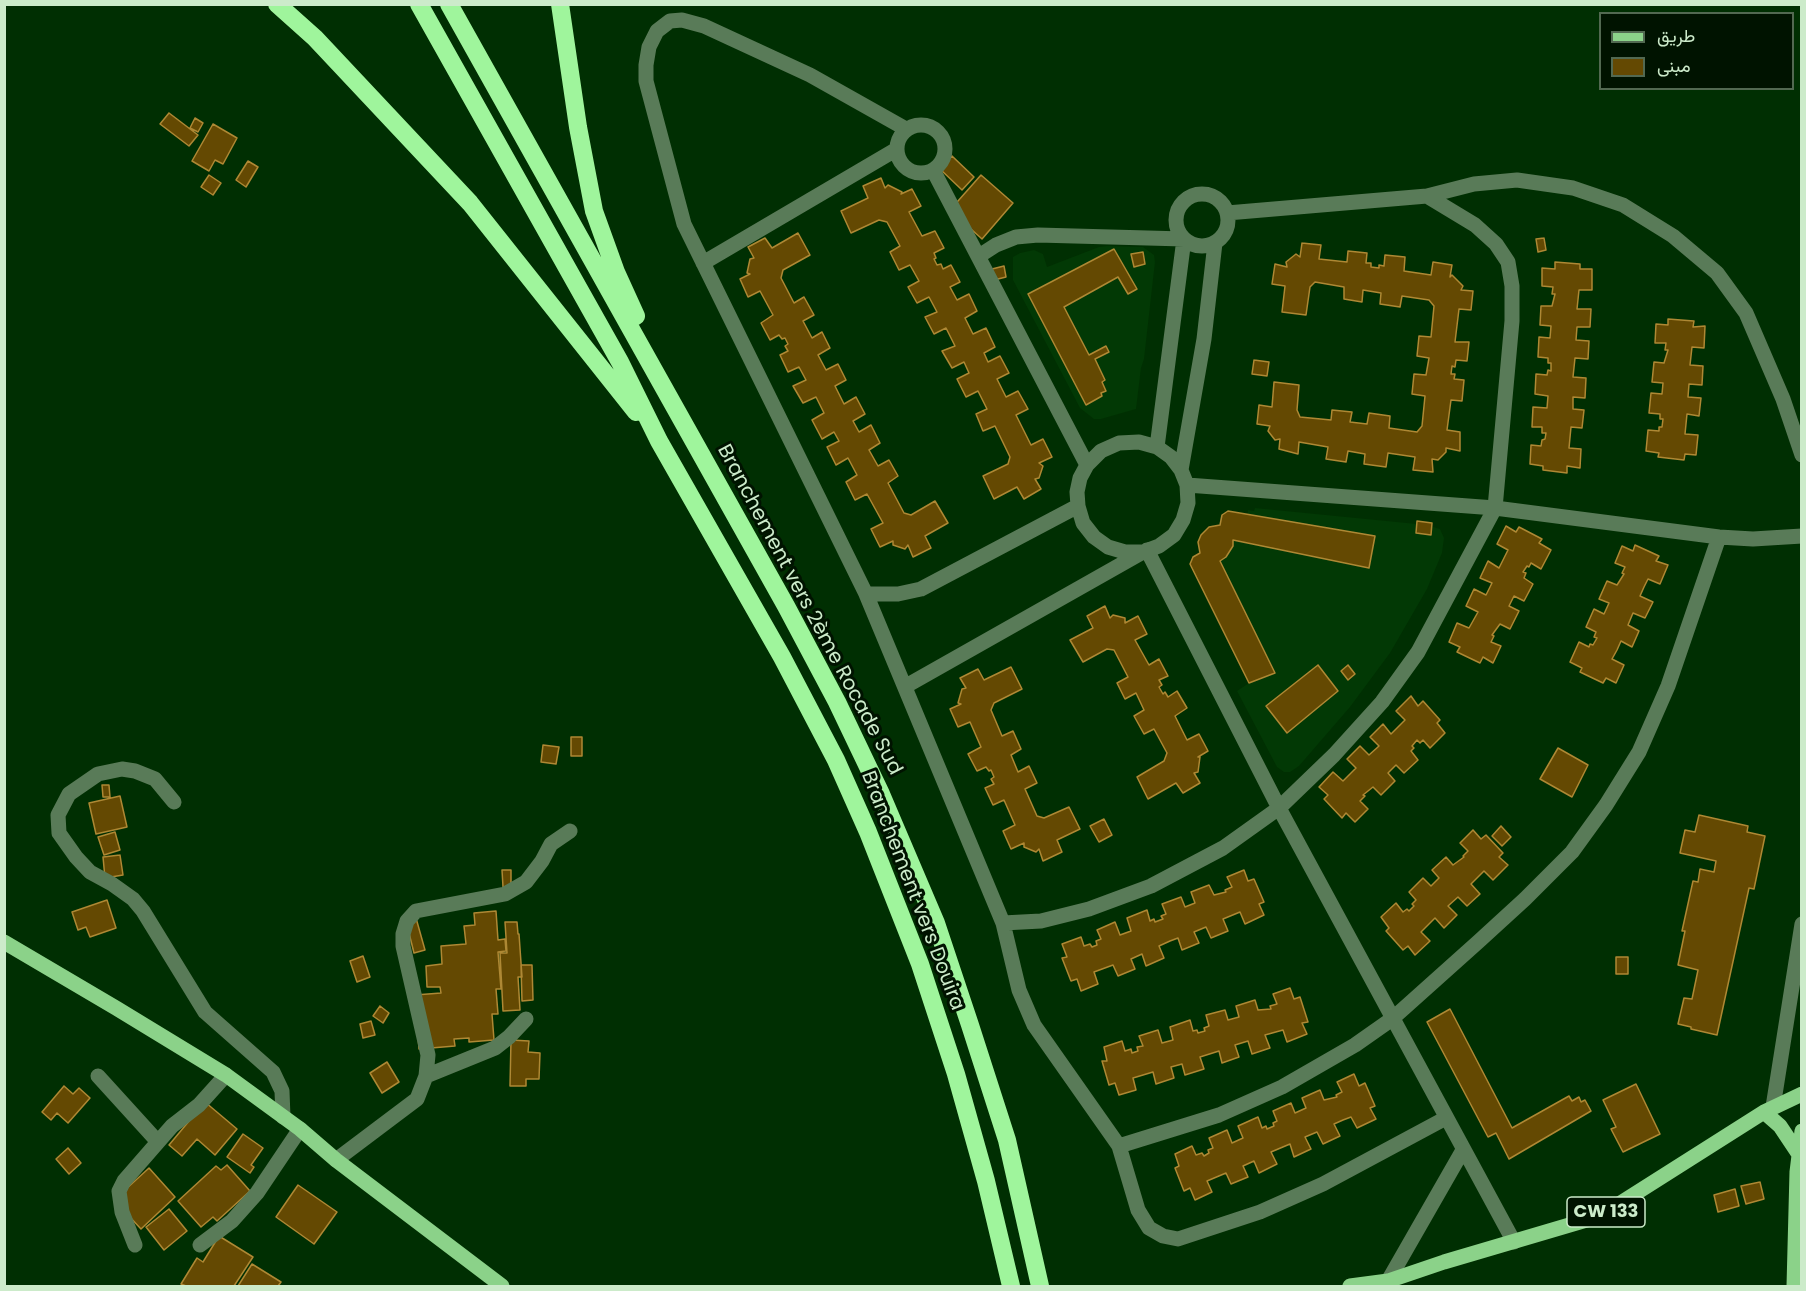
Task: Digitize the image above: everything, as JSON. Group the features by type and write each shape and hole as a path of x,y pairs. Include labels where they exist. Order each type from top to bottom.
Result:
{"highway":[{"path":"277,4 315,38 470,202 659,441"},
{"path":"419,4 620,362 659,441"},
{"path":"449,4 690,435"},
{"path":"560,4 578,127 594,211 616,272 690,435"},
{"name":"Branchement vers 2ème Rocade Sud","path":"690,435 837,702 881,794 936,923 1007,1140 1040,1287"},
{"name":"Branchement vers Douira","path":"659,441 782,657 836,760 868,831 920,963 956,1074 986,1181 1011,1287"}],"main road":[{"path":"4,942 226,1076 300,1129 336,1160 502,1287"},
{"name":"CW 133","path":"1350,1287 1387,1284 1600,1216 1768,1109 1802,1094"},
{"path":"1768,1109 1798,1153"},
{"path":"1794,1287 1798,1153 1802,1131"}],"street":[{"path":"906,129 810,75 714,31 682,20 670,21 657,31 649,47 646,81 684,224 866,594 1003,923 1018,990 1034,1024 1119,1146 1138,1210 1149,1228 1163,1236 1178,1239 1260,1212 1323,1184 1446,1118"},
{"path":"920,124 927,125 940,133 945,141 944,158 933,170 917,173 902,165 897,149 901,135 906,129 920,124"},
{"path":"703,263 897,149"},
{"path":"933,170 1088,465"},
{"path":"1227,213 1427,196 1474,184 1517,180 1573,188 1623,205 1673,236 1717,273 1746,313 1783,399 1802,455"},
{"path":"979,256 996,245 1016,237 1038,235 1184,239 1199,246 1215,243 1226,230 1227,213 1216,199 1201,194 1192,196 1185,201 1177,215 1176,224 1184,239 1158,447"},
{"path":"1003,923 1041,921 1089,909 1151,886 1223,848 1279,808 1334,755 1382,702 1418,652 1495,508 1512,321 1512,286 1508,262 1496,244 1475,225 1427,196"},
{"path":"1181,470 1204,339 1215,243"},
{"path":"906,686 1145,551 1160,546 1173,535 1183,520 1188,503 1187,485 1181,470 1171,457 1158,447 1139,442 1119,443 1101,451 1088,465 1080,478 1077,492 1078,506 1083,523 1094,537 1108,548 1125,552 1145,551"},
{"path":"1187,485 1495,508 1719,537 1753,539 1802,536"},
{"path":"866,594 898,594 921,589 1078,506"},
{"path":"1119,1146 1219,1115 1282,1087 1355,1045 1392,1019 1525,899 1572,852 1606,805 1639,752 1668,686 1719,537"},
{"path":"1145,551 1279,808 1514,1242"},
{"path":"174,802 155,779 135,771 122,769 98,774 69,794 58,815 59,833 90,872 133,899 143,911 205,1012 273,1072 282,1091 283,1117"},
{"path":"336,1160 417,1099 426,1076 428,1055 403,946 403,934 408,921 416,911 505,894 526,882 543,861 551,844 570,831"},
{"path":"1768,1109 1802,924"},
{"path":"426,1076 495,1048 526,1019"},
{"path":"98,1076 158,1142"},
{"path":"135,1245 122,1212 119,1191 124,1181 172,1126 199,1105 226,1076"},
{"path":"200,1245 232,1221 257,1192 300,1129"},
{"path":"1387,1284 1463,1150"}],"shaded area":[{"path":"1107,246 1143,247 1154,255 1155,262 1136,409 1094,419 1080,408 1013,280 1013,257 1034,250 1043,254 1047,267"},
{"path":"1255,508 1427,525 1440,529 1444,538 1442,553 1427,589 1390,653 1350,707 1299,766 1290,772 1284,772 1277,767 1237,691 1249,683 1190,564 1193,557 1200,553 1198,542 1201,535 1209,527 1220,525 1225,512 1248,514 1248,510 1254,511"}],"building":[{"path":"169,113 198,135 189,146 160,124"},
{"path":"195,118 203,123 198,132 190,128"},
{"path":"213,124 237,138 223,164 215,160 209,171 192,161"},
{"path":"952,156 974,177 962,190 940,169"},
{"path":"248,161 258,167 246,187 236,180"},
{"path":"209,175 221,183 213,195 201,187"},
{"path":"981,175 1013,203 982,239 950,210"},
{"path":"881,178 885,188 888,185 902,192 901,194 912,189 921,206 909,212 922,236 935,231 944,248 934,253 937,265 941,264 943,269 951,265 960,282 950,287 957,300 969,294 977,311 965,318 973,334 986,328 995,347 984,353 988,362 1000,356 1009,373 997,379 1006,397 1018,391 1028,409 1016,415 1031,445 1043,439 1052,457 1039,463 1043,466 1039,478 1035,479 1041,489 1024,499 1017,487 994,499 983,476 1008,464 1010,457 995,426 983,431 976,414 987,409 978,391 966,397 957,379 969,373 964,362 952,368 942,351 955,346 946,328 934,334 925,317 937,312 929,297 917,303 908,287 919,281 910,265 899,270 890,252 900,246 887,222 879,220 851,233 841,211 868,198 863,186"},
{"path":"798,233 810,255 783,270 781,278 794,303 804,297 814,315 803,321 812,338 822,332 830,348 818,355 826,370 838,364 846,380 835,386 844,404 856,397 865,414 853,421 859,432 871,425 880,443 869,450 878,466 889,460 898,476 888,483 904,513 911,515 935,501 948,523 925,536 931,548 913,557 908,545 905,549 893,545 893,541 880,547 871,529 883,523 867,494 855,500 846,482 857,475 848,458 836,465 827,447 839,441 834,432 822,439 812,420 824,413 816,397 803,403 793,386 806,380 799,367 788,372 780,355 788,351 785,338 782,339 779,335 770,340 761,323 773,315 760,291 748,297 740,279 750,274 747,273 750,259 754,258 748,247 765,238 772,248"},
{"path":"1544,238 1546,250 1538,252 1536,239"},
{"path":"1302,243 1321,245 1319,259 1347,262 1348,251 1367,253 1366,263 1371,263 1371,267 1384,266 1385,255 1405,257 1404,271 1431,275 1433,262 1452,265 1450,277 1452,275 1463,286 1461,290 1473,291 1471,310 1459,309 1455,342 1469,342 1467,361 1456,360 1451,374 1455,374 1454,379 1464,380 1462,401 1451,400 1447,430 1460,432 1460,451 1446,448 1446,452 1438,460 1432,459 1433,472 1413,470 1415,457 1388,453 1386,467 1364,464 1365,454 1348,451 1346,462 1326,459 1328,447 1299,442 1298,454 1279,449 1280,439 1275,440 1268,431 1270,426 1257,424 1259,405 1272,407 1274,382 1299,385 1297,410 1300,417 1331,420 1332,410 1352,412 1350,422 1367,424 1369,413 1390,416 1389,428 1417,432 1422,426 1425,396 1412,394 1414,374 1426,375 1429,358 1417,356 1419,336 1431,337 1434,306 1429,300 1402,296 1400,307 1380,304 1381,293 1363,290 1362,302 1344,299 1344,287 1315,282 1310,287 1306,315 1282,312 1285,286 1272,284 1275,264 1287,267 1286,262 1296,254 1300,257"},
{"path":"1114,249 1137,289 1128,294 1118,277 1064,307 1089,355 1106,346 1109,352 1095,359 1105,380 1102,382 1106,391 1101,393 1102,396 1086,405 1028,294"},
{"path":"1143,252 1145,264 1134,267 1131,254"},
{"path":"1555,262 1580,264 1580,269 1592,269 1592,290 1579,290 1577,309 1591,309 1590,327 1577,327 1576,340 1589,341 1588,359 1575,358 1573,377 1586,378 1585,398 1573,397 1573,409 1584,410 1582,428 1571,427 1569,448 1581,449 1580,468 1567,466 1567,473 1543,470 1543,466 1530,464 1531,445 1541,446 1546,433 1542,433 1542,427 1532,427 1533,407 1547,408 1548,396 1535,394 1536,374 1547,375 1548,370 1551,371 1548,358 1538,357 1539,337 1550,338 1551,326 1540,325 1541,306 1552,306 1555,294 1552,294 1553,287 1542,286 1542,268 1555,269"},
{"path":"1004,266 1006,277 994,280 992,269"},
{"path":"1668,319 1694,321 1693,327 1705,326 1704,348 1692,347 1690,365 1703,366 1702,385 1689,384 1688,397 1701,398 1699,416 1687,414 1685,434 1698,435 1696,455 1685,454 1684,460 1658,457 1659,453 1646,451 1648,430 1659,431 1659,427 1662,427 1663,419 1660,419 1660,414 1649,413 1651,393 1662,394 1663,383 1652,382 1654,362 1664,363 1668,350 1665,350 1666,343 1655,343 1656,324 1668,325"},
{"path":"1254,360 1269,362 1267,376 1252,374"},
{"path":"1228,511 1375,536 1369,568 1233,540 1233,546 1226,557 1220,561 1275,673 1249,683 1190,564 1193,557 1200,553 1198,542 1201,535 1209,527 1220,525 1222,515"},
{"path":"1417,521 1432,523 1431,535 1416,533"},
{"path":"1506,526 1516,532 1519,527 1542,539 1539,543 1551,550 1541,569 1531,563 1523,572 1526,573 1524,578 1533,584 1524,601 1514,596 1509,606 1519,611 1510,629 1500,624 1492,635 1494,636 1491,642 1501,646 1493,663 1483,657 1480,663 1457,652 1460,647 1449,642 1457,623 1469,628 1478,612 1466,606 1474,589 1486,595 1492,583 1480,578 1488,561 1499,568 1508,550 1497,544"},
{"path":"1635,545 1659,556 1656,561 1668,565 1660,584 1648,579 1640,596 1653,602 1645,618 1633,613 1628,625 1639,631 1632,647 1621,641 1612,659 1624,665 1616,683 1606,678 1603,683 1580,672 1582,668 1570,662 1579,642 1589,647 1597,638 1594,637 1596,632 1586,627 1594,609 1604,614 1609,603 1599,599 1607,581 1617,585 1624,574 1622,573 1625,567 1615,563 1622,546 1633,551"},
{"path":"1105,606 1110,618 1113,615 1125,618 1125,623 1138,616 1147,634 1135,640 1149,665 1159,659 1168,676 1159,680 1162,685 1159,687 1168,697 1177,691 1187,708 1175,716 1187,740 1199,734 1208,751 1198,757 1200,757 1198,772 1194,773 1200,783 1183,793 1176,783 1148,799 1137,777 1164,761 1167,753 1154,729 1144,734 1134,716 1144,710 1136,693 1125,699 1117,683 1128,677 1114,650 1107,649 1083,662 1070,640 1093,628 1087,616"},
{"path":"1318,665 1338,691 1287,733 1266,706"},
{"path":"1348,665 1355,674 1348,680 1341,671"},
{"path":"1011,667 1022,689 994,703 991,710 1002,736 1013,731 1021,749 1011,755 1018,772 1029,766 1037,783 1025,789 1037,816 1044,818 1069,807 1080,829 1057,840 1062,852 1043,861 1039,849 1036,852 1024,847 1024,843 1011,849 1003,831 1015,825 1004,800 993,805 985,788 994,784 991,779 994,777 991,770 989,771 986,767 977,771 968,754 981,747 970,722 958,727 950,709 961,704 958,703 962,689 966,688 960,678 978,669 984,680"},
{"path":"1411,696 1418,706 1423,701 1440,720 1437,723 1445,733 1430,748 1423,740 1420,743 1417,740 1411,751 1418,760 1404,773 1396,765 1388,773 1395,781 1381,795 1373,787 1363,795 1365,796 1360,801 1368,809 1355,822 1346,813 1342,818 1324,799 1328,795 1319,787 1333,772 1343,781 1356,768 1347,759 1360,746 1369,755 1379,746 1370,737 1383,724 1391,734 1405,720 1396,711"},
{"path":"571,737 582,737 582,756 571,756"},
{"path":"543,745 559,747 556,764 541,762"},
{"path":"1558,748 1588,765 1572,797 1540,779"},
{"path":"102,785 109,785 110,797 103,797"},
{"path":"120,796 127,827 96,834 89,803"},
{"path":"1699,815 1748,826 1747,832 1765,836 1754,889 1749,888 1717,1035 1678,1024 1684,998 1692,999 1698,970 1678,965 1685,931 1682,931 1693,881 1698,882 1700,869 1714,872 1716,861 1680,853 1685,830 1695,832"},
{"path":"1104,819 1112,835 1099,842 1090,826"},
{"path":"1501,826 1511,837 1502,846 1492,836"},
{"path":"1473,830 1481,839 1486,835 1503,853 1499,857 1508,865 1493,880 1484,871 1471,884 1480,894 1467,906 1458,897 1448,906 1457,915 1444,928 1435,918 1421,932 1430,941 1415,955 1408,946 1403,950 1386,931 1389,928 1381,917 1396,903 1403,912 1407,909 1409,911 1416,900 1409,892 1423,878 1431,886 1439,878 1432,870 1446,857 1453,865 1464,857 1468,851 1460,843"},
{"path":"115,832 120,850 104,855 98,837"},
{"path":"120,855 123,875 105,878 103,857"},
{"path":"502,870 511,870 511,886 503,887"},
{"path":"1244,870 1248,881 1254,879 1264,902 1259,904 1264,915 1245,924 1240,912 1223,919 1228,931 1211,938 1206,927 1194,932 1199,943 1182,950 1178,938 1170,941 1159,946 1164,958 1146,966 1142,954 1131,959 1135,969 1118,976 1113,965 1094,972 1098,984 1081,991 1077,979 1071,981 1062,958 1067,957 1062,944 1081,937 1084,946 1097,945 1096,941 1101,939 1097,930 1115,922 1120,935 1131,931 1127,918 1147,910 1150,921 1163,919 1161,916 1166,914 1162,904 1181,897 1185,907 1195,903 1191,892 1209,885 1214,895 1226,892 1225,890 1232,887 1227,877"},
{"path":"107,900 116,928 90,937 86,927 78,930 72,912"},
{"path":"496,911 498,940 505,939 506,951 498,952 501,989 496,989 498,1014 492,1014 494,1040 469,1042 469,1038 454,1039 455,1046 419,1049 415,995 441,993 440,987 427,987 426,966 442,964 441,946 466,944 464,926 475,925 474,913"},
{"path":"416,918 425,950 414,953 406,921"},
{"path":"505,922 517,922 522,977 518,977 520,1010 503,1011 500,953 507,953"},
{"path":"363,956 370,977 357,982 350,961"},
{"path":"1616,957 1628,957 1628,974 1616,974"},
{"path":"521,965 532,965 533,1000 522,1001"},
{"path":"1290,988 1294,999 1300,997 1308,1022 1302,1023 1307,1034 1287,1042 1283,1030 1265,1035 1270,1048 1252,1054 1248,1041 1235,1045 1239,1057 1222,1063 1219,1051 1200,1057 1204,1069 1185,1075 1182,1064 1171,1067 1174,1078 1156,1084 1153,1072 1133,1078 1136,1090 1119,1095 1115,1083 1109,1085 1102,1061 1107,1061 1104,1047 1122,1041 1125,1051 1131,1049 1132,1053 1138,1051 1137,1047 1143,1046 1139,1036 1158,1030 1162,1043 1173,1040 1170,1027 1190,1020 1193,1031 1197,1030 1198,1033 1205,1031 1204,1028 1209,1026 1206,1015 1225,1010 1228,1020 1239,1017 1236,1006 1255,1000 1258,1010 1271,1009 1270,1006 1277,1004 1273,994"},
{"path":"380,1006 389,1013 383,1023 373,1016"},
{"path":"1450,1009 1512,1128 1569,1096 1572,1101 1579,1097 1581,1102 1585,1100 1591,1111 1509,1159 1496,1133 1488,1137 1427,1022"},
{"path":"371,1021 375,1035 363,1038 360,1024"},
{"path":"511,1040 529,1041 528,1052 540,1053 539,1079 526,1079 526,1086 510,1086"},
{"path":"387,1062 399,1082 382,1093 370,1073"},
{"path":"1354,1074 1359,1086 1365,1083 1375,1106 1370,1108 1376,1119 1357,1128 1351,1117 1334,1124 1340,1136 1323,1144 1317,1132 1305,1137 1311,1149 1294,1157 1290,1144 1271,1152 1277,1164 1259,1173 1254,1161 1243,1166 1248,1177 1231,1184 1226,1173 1207,1181 1212,1192 1195,1200 1190,1188 1184,1191 1175,1168 1179,1166 1175,1154 1192,1146 1196,1155 1202,1153 1204,1156 1209,1153 1208,1150 1213,1148 1209,1138 1227,1130 1232,1143 1243,1138 1238,1126 1258,1117 1262,1128 1266,1126 1267,1129 1274,1126 1273,1123 1277,1121 1273,1111 1291,1103 1295,1113 1306,1108 1302,1098 1320,1090 1324,1100 1337,1097 1336,1095 1342,1092 1337,1082"},
{"path":"1636,1084 1660,1134 1623,1152 1611,1129 1616,1127 1603,1100"},
{"path":"64,1086 73,1094 79,1088 90,1098 68,1123 57,1113 51,1120 42,1112"},
{"path":"205,1102 237,1129 215,1155 197,1139 182,1156 169,1145"},
{"path":"243,1134 263,1148 251,1165 254,1167 250,1173 227,1157"},
{"path":"68,1148 81,1163 69,1174 56,1159"},
{"path":"227,1165 250,1191 217,1221 213,1217 201,1227 178,1201 216,1166 221,1170"},
{"path":"149,1168 175,1197 141,1229 114,1200"},
{"path":"1760,1182 1764,1199 1746,1204 1741,1186"},
{"path":"298,1185 337,1212 314,1244 276,1217"},
{"path":"1735,1189 1739,1206 1718,1212 1714,1195"},
{"path":"169,1209 187,1231 164,1250 146,1227"},
{"path":"219,1236 253,1257 234,1286 186,1286 181,1284 197,1258 203,1262"},
{"path":"252,1264 281,1282 278,1286 238,1286"}]}
